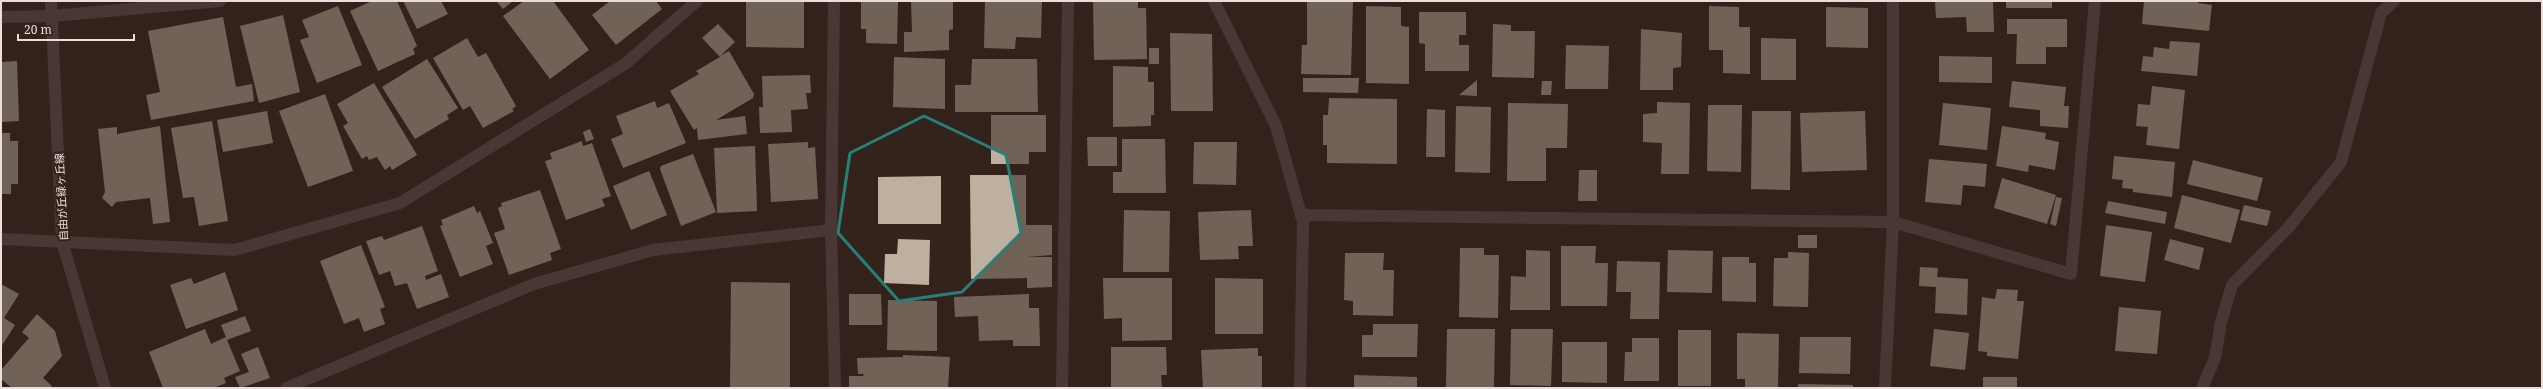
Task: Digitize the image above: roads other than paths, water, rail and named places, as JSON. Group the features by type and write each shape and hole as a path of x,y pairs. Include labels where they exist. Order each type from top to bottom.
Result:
{"street":[{"name":"自由が丘緑ヶ丘線","path":"51,1 62,241 105,388"},
{"path":"1,17 52,16 220,1"},
{"path":"1,239 234,250 400,203 626,64 697,1"},
{"path":"834,1 831,230 835,388"},
{"path":"1062,388 1068,1"},
{"path":"1214,1 1276,126 1303,222 1300,388"},
{"path":"1885,388 1893,222 1893,1"},
{"path":"1301,215 1893,222 2071,274 2095,1"},
{"path":"2202,388 2215,358 2221,322 2232,285 2288,228 2341,162 2381,13 2394,1"},
{"path":"286,388 534,284 652,250 831,230"}]}
